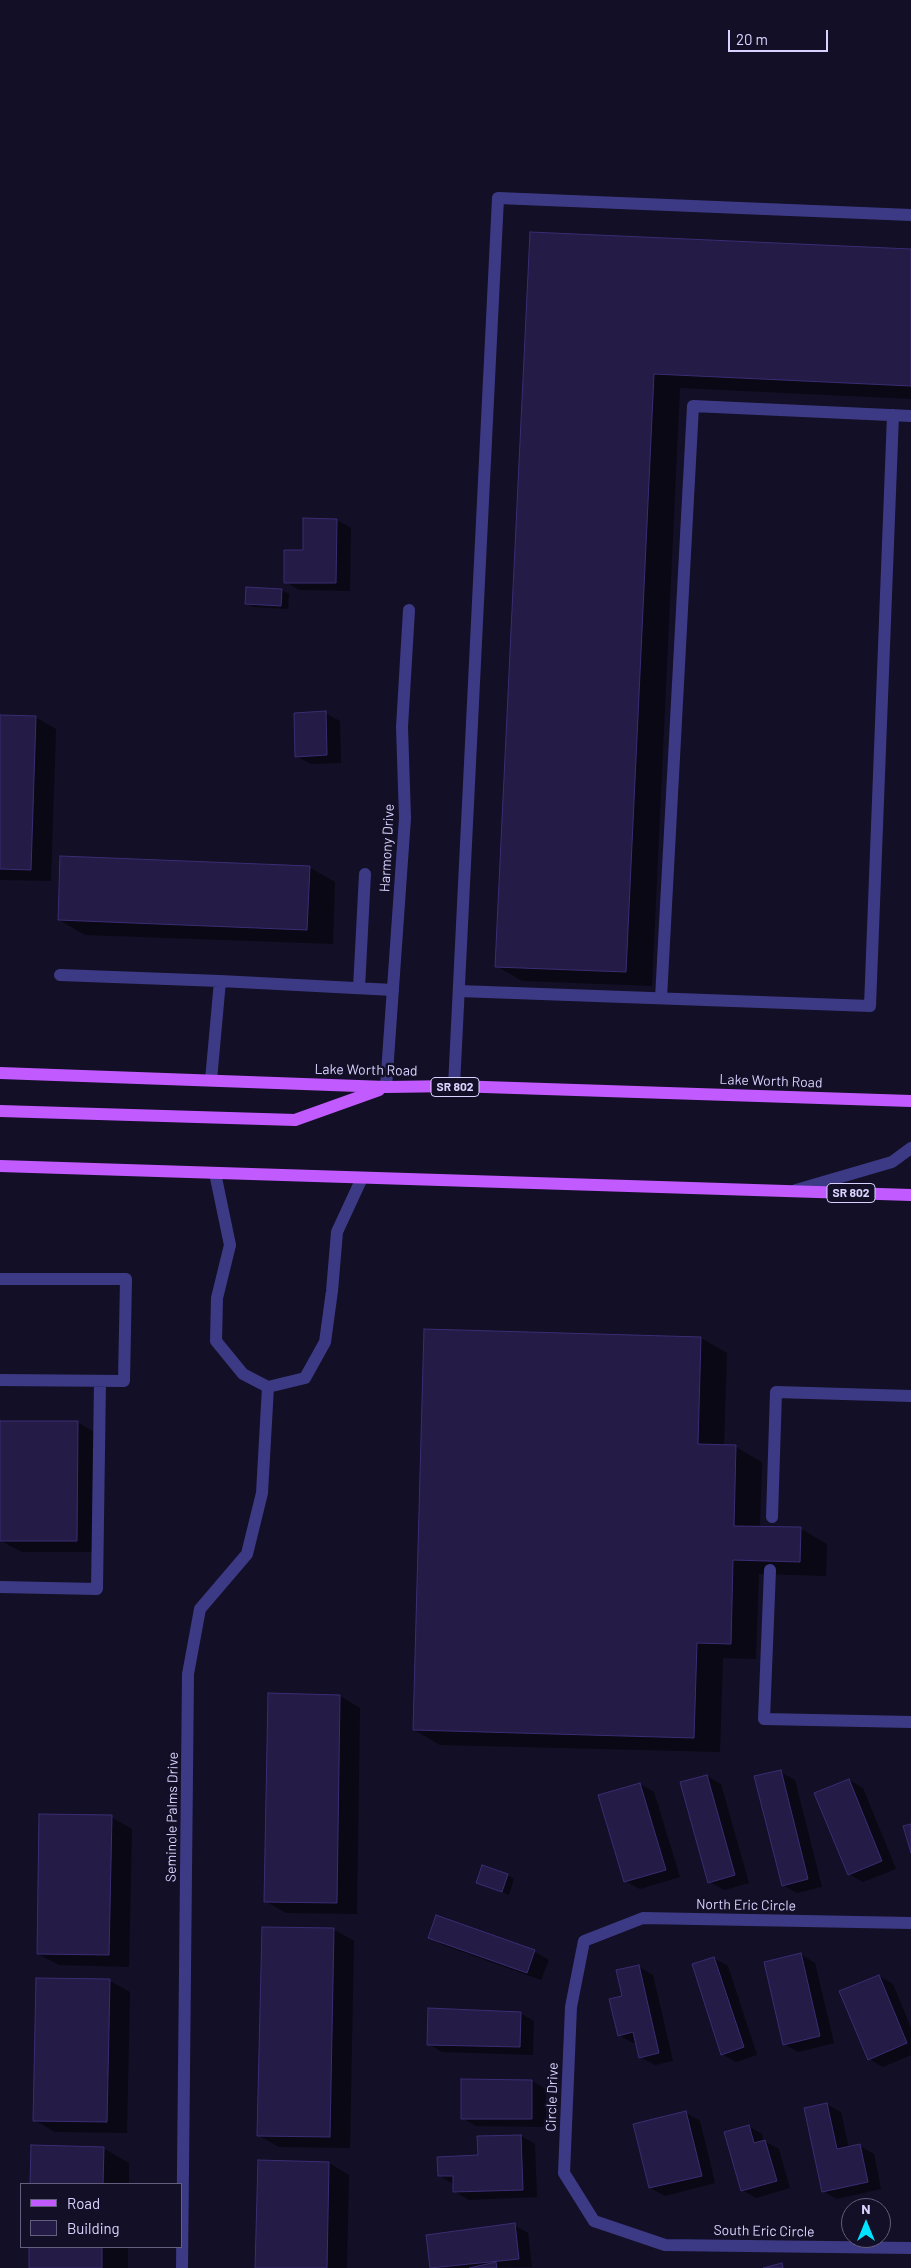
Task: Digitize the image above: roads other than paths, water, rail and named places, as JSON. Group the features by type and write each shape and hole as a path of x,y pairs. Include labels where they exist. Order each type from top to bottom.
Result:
{"main road":[{"name":"Lake Worth Road","path":"0,1073 386,1087 454,1086 911,1101"},
{"path":"0,1111 295,1120 386,1087"},
{"name":"SR 802","path":"0,1166 911,1195"}],"street":[{"path":"454,1086 498,198 911,215"},
{"path":"661,998 693,406 911,416"},
{"path":"458,991 870,1006 893,415"},
{"name":"Harmony Drive","path":"386,1087 405,818 402,727 409,610"},
{"path":"359,988 365,874"},
{"path":"60,975 393,990"},
{"path":"211,1080 220,981"},
{"path":"791,1192 892,1162 911,1148"},
{"path":"214,1173 230,1245 216,1298 216,1341 243,1374 268,1388 305,1378 325,1342 337,1232 362,1178"},
{"path":"0,1279 126,1279 124,1381 0,1380"},
{"path":"0,1587 97,1589 100,1381"},
{"name":"Seminole Palms Drive","path":"182,2268 188,1674 200,1609 247,1554 262,1493 268,1388"},
{"path":"772,1517 776,1392 911,1396"},
{"path":"770,1570 764,1718 911,1722"},
{"name":"North Eric Circle","path":"584,1941 643,1918 911,1923"},
{"name":"Circle Drive","path":"584,1941 571,2007 564,2173 594,2221 619,2230"},
{"name":"South Eric Circle","path":"619,2230 665,2245 911,2248"}]}
